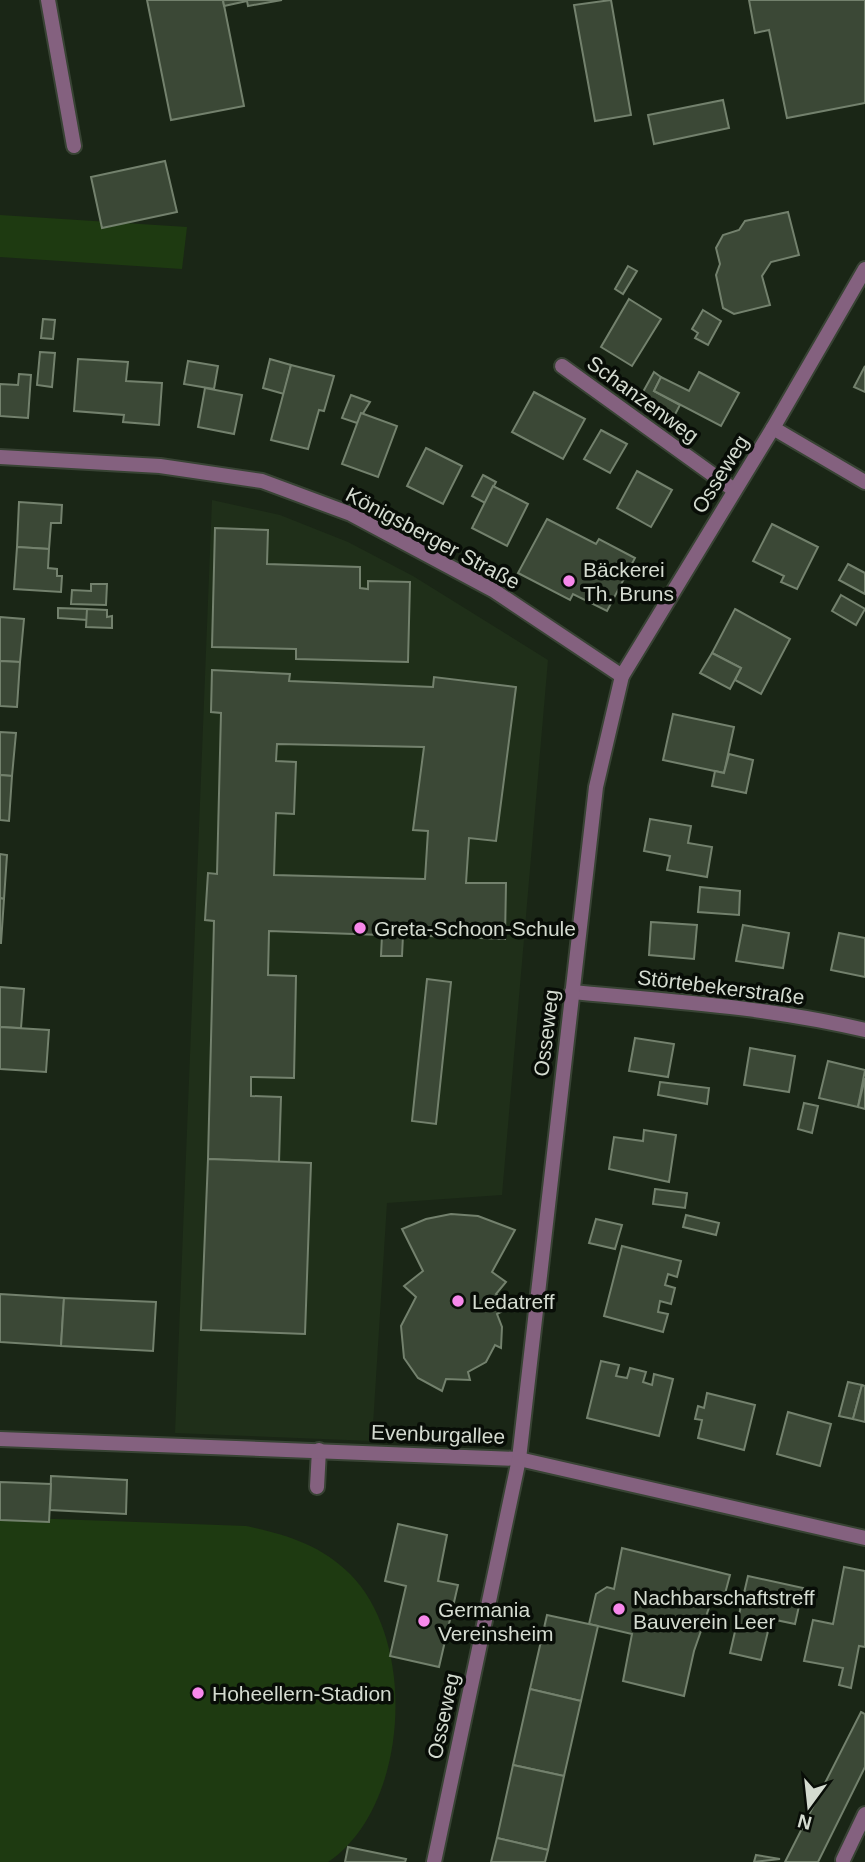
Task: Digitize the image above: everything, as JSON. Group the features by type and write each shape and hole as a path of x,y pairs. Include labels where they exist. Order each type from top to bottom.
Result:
{"street":[{"path":"48,0 74,146"},
{"name":"Osseweg","path":"434,1862 519,1459 598,772 622,676 773,428 865,270"},
{"name":"Schanzenweg","path":"562,366 734,490"},
{"path":"773,428 865,482"},
{"name":"Königsberger Straße","path":"0,457 160,466 262,481 351,514 493,590 622,676"},
{"name":"Störtebekerstraße","path":"572,992 741,1009 822,1020 865,1030"},
{"name":"Evenburgallee","path":"0,1438 519,1459 865,1538"},
{"path":"317,1488 319,1450"},
{"path":"843,1860 865,1814"}],"shaded area":[{"name":"Greta-Schoon-Schule","path":"212,500 280,515 348,542 413,576 548,660 502,1195 387,1203 372,1441 175,1433"}],"green space":[{"path":"0,215 187,227 182,269 0,257"},
{"name":"Hoheellern-Stadion","path":"0,1517 246,1526 302,1542 339,1564 350,1574 372,1604 387,1640 394,1681 395,1723 388,1765 375,1804 355,1837 328,1862 0,1862"}],"building":[{"path":"147,0 223,0 244,106 171,120"},
{"path":"223,0 282,0 248,6 247,1 224,6"},
{"path":"611,0 631,115 595,121 574,5"},
{"path":"749,0 865,0 865,103 787,118 769,30 755,33"},
{"path":"723,100 729,128 654,144 648,115"},
{"path":"165,161 177,212 102,228 91,177"},
{"path":"788,212 799,255 771,262 762,276 770,305 734,314 723,308 716,275 720,264 716,248 723,235 739,230 745,221"},
{"path":"628,266 637,271 623,294 615,289"},
{"path":"629,299 661,319 632,366 601,347"},
{"path":"703,310 721,321 708,345 695,338 698,333 692,329"},
{"path":"43,319 55,320 53,339 41,338"},
{"path":"40,352 55,353 52,387 37,385"},
{"path":"78,359 128,362 126,381 162,383 159,425 123,422 124,415 74,411"},
{"path":"270,359 291,365 284,394 263,388"},
{"path":"188,361 218,366 214,389 184,384"},
{"path":"291,365 334,376 324,411 319,410 308,449 271,440"},
{"path":"865,366 865,392 854,387"},
{"path":"654,372 661,377 654,391 680,405 669,426 638,401"},
{"path":"699,372 739,393 721,426 654,391 661,377 689,391"},
{"path":"19,374 31,375 28,418 0,416 0,384 18,385"},
{"path":"205,388 242,395 234,434 198,427"},
{"path":"534,392 585,419 563,459 512,432"},
{"path":"351,395 370,402 357,423 342,418"},
{"path":"361,413 397,426 378,477 342,464"},
{"path":"601,430 627,444 610,473 584,459"},
{"path":"426,448 462,466 443,504 407,486"},
{"path":"637,471 672,490 651,527 617,508"},
{"path":"483,475 496,482 485,503 472,496"},
{"path":"493,486 528,504 507,546 472,528"},
{"path":"19,502 62,505 61,523 51,523 49,549 17,547"},
{"path":"547,519 596,544 599,539 635,558 607,611 573,594 570,600 518,573"},
{"path":"772,524 818,547 797,589 781,582 784,576 753,561"},
{"path":"215,528 268,530 267,564 360,567 360,588 368,589 368,581 410,582 408,662 296,659 296,649 212,647"},
{"path":"17,547 49,549 48,568 57,569 57,576 62,576 61,592 14,589"},
{"path":"848,564 865,573 865,594 839,580"},
{"path":"91,584 107,584 106,605 71,604 72,590 91,591"},
{"path":"841,595 865,609 856,625 832,611"},
{"path":"58,608 87,609 87,620 58,618"},
{"path":"87,609 107,610 107,617 112,616 112,628 86,627"},
{"path":"735,609 790,639 761,694 735,680 741,668 712,653"},
{"path":"0,617 24,619 20,662 0,661"},
{"path":"712,653 741,668 730,689 700,673"},
{"path":"0,661 20,662 17,707 0,706"},
{"name":"Greta-Schoon-Schule","path":"212,670 290,674 289,681 433,687 434,677 516,687 496,841 469,838 466,883 506,883 505,939 403,935 402,956 381,956 382,935 269,931 268,975 296,976 294,1078 251,1077 251,1096 281,1097 279,1162 208,1159 214,921 205,920 208,873 217,874 221,713 211,712","holes":["277,744 424,747 413,830 428,831 425,879 274,875 276,813 294,814 296,762 276,761"]},
{"path":"673,714 734,727 724,773 663,760"},
{"path":"0,732 16,733 12,776 0,775"},
{"path":"729,754 753,760 746,793 712,786 715,771 724,773"},
{"path":"0,775 12,776 9,821 0,820"},
{"path":"650,819 691,826 688,843 712,847 707,877 667,870 670,856 644,851"},
{"path":"0,854 7,855 4,899 0,898"},
{"path":"700,887 740,891 739,915 698,912"},
{"path":"0,898 4,899 1,943 0,943"},
{"path":"651,922 697,925 694,959 649,955"},
{"path":"743,925 789,933 783,968 736,961"},
{"path":"839,933 865,938 865,977 831,970"},
{"path":"427,979 451,982 436,1124 412,1121"},
{"path":"0,987 24,989 21,1028 0,1027"},
{"path":"0,1027 49,1030 46,1072 0,1069"},
{"path":"635,1038 674,1044 668,1077 629,1071"},
{"path":"750,1048 795,1056 789,1092 744,1085"},
{"path":"828,1061 865,1070 858,1107 819,1098"},
{"path":"865,1078 865,1109 858,1107"},
{"path":"660,1082 709,1088 707,1104 658,1095"},
{"path":"804,1103 818,1106 812,1133 798,1129"},
{"path":"644,1130 676,1135 669,1182 609,1169 614,1137 643,1141"},
{"path":"208,1159 311,1163 305,1334 201,1330"},
{"path":"655,1189 687,1193 685,1208 653,1204"},
{"name":"Ledatreff","path":"451,1214 478,1216 515,1230 492,1272 506,1282 496,1294 508,1308 497,1314 502,1327 501,1348 495,1345 486,1362 468,1372 470,1380 446,1379 442,1391 418,1378 404,1358 401,1326 416,1297 404,1286 423,1271 402,1229 426,1219"},
{"path":"686,1215 719,1223 716,1235 683,1227"},
{"path":"596,1219 622,1225 615,1249 589,1243"},
{"path":"622,1246 681,1261 677,1277 668,1274 665,1285 675,1288 671,1304 660,1301 658,1312 668,1314 663,1332 604,1316"},
{"path":"0,1294 64,1298 61,1346 0,1342"},
{"path":"64,1298 156,1302 153,1351 61,1346"},
{"path":"601,1361 619,1365 616,1376 627,1378 630,1368 646,1372 643,1382 652,1385 654,1374 673,1379 659,1436 587,1418"},
{"path":"848,1382 862,1385 853,1419 839,1416"},
{"path":"862,1385 865,1386 865,1422 853,1419"},
{"path":"707,1393 755,1405 744,1450 698,1438 702,1420 695,1419 698,1406 704,1408"},
{"path":"788,1412 831,1424 820,1466 777,1454"},
{"path":"51,1476 127,1480 126,1514 50,1510"},
{"path":"0,1482 51,1484 49,1522 0,1520"},
{"name":"Germania Vereinsheim","path":"398,1524 447,1535 438,1581 458,1585 439,1667 390,1656 406,1586 385,1581"},
{"path":"622,1548 730,1575 722,1605 711,1602 694,1651 684,1696 623,1681 632,1634 589,1624 596,1594 607,1587 614,1589"},
{"path":"844,1567 865,1571 865,1647 859,1646 851,1688 839,1685 843,1668 804,1661 813,1620 833,1624"},
{"path":"748,1576 803,1588 795,1624 771,1619 761,1660 730,1653"},
{"path":"547,1615 598,1626 581,1701 530,1689"},
{"path":"530,1689 581,1701 564,1776 513,1765"},
{"path":"861,1712 865,1714 865,1767 818,1862 785,1862"},
{"path":"513,1765 564,1776 548,1850 497,1838"},
{"path":"497,1838 548,1850 545,1862 491,1862"},
{"path":"348,1847 406,1859 405,1862 345,1862"},
{"path":"756,1855 780,1859 754,1862"}],"place":[{"name":"Bäckerei Th. Bruns","path":"569,581"},
{"name":"Greta-Schoon-Schule","path":"360,928"},
{"name":"Ledatreff","path":"458,1301"},
{"name":"Nachbarschaftstreff Bauverein Leer","path":"619,1609"},
{"name":"Germania Vereinsheim","path":"424,1621"},
{"name":"Hoheellern-Stadion","path":"198,1693"}]}
